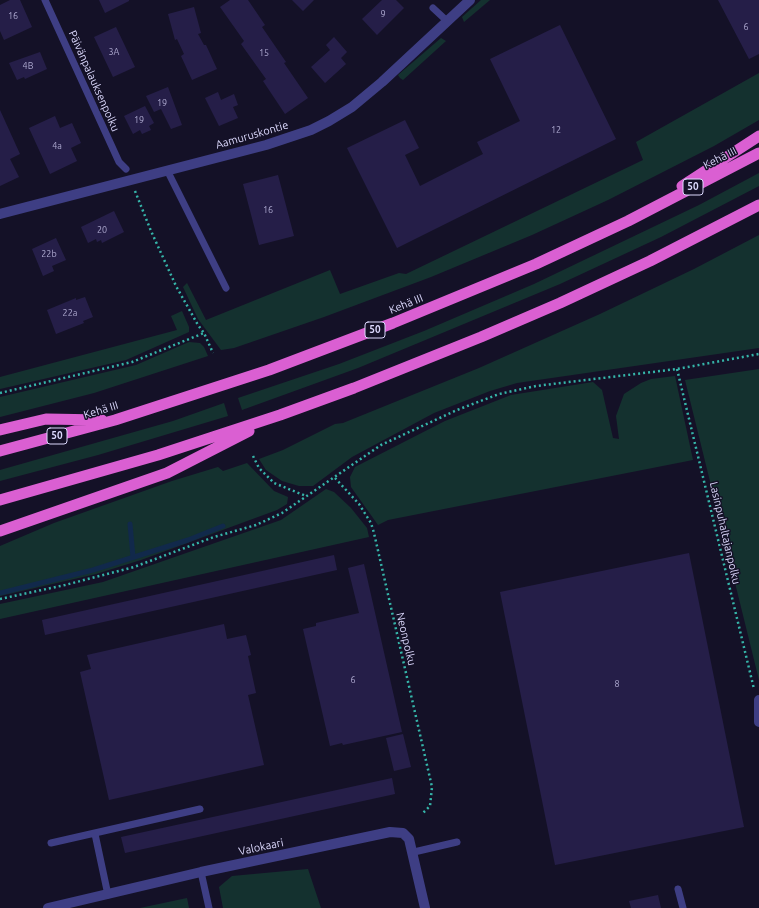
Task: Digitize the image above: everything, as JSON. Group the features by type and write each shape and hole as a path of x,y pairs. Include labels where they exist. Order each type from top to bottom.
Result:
{"highway":[{"path":"628,221 759,136"},
{"name":"Kehä III","path":"0,451 115,420 268,370 393,323 536,264 628,221 759,153"},
{"path":"0,500 151,458 280,415 354,388 481,337 560,303 650,261 759,205"},
{"path":"0,531 167,473 280,415"},
{"path":"0,430 46,419 115,420"}],"street":[{"name":"Aamuruskontie","path":"0,214 266,145 311,130 352,107 382,82 470,0"},
{"path":"758,700 759,722"},
{"name":"Valokaari","path":"48,908 201,872 390,832 403,833 409,839 414,852 426,908"}],"lane":[{"name":"Päivänpalauksenpolku","path":"45,0 119,162 126,168"},
{"path":"433,8 447,21"},
{"path":"167,170 226,288"},
{"path":"51,843 200,809"},
{"path":"95,834 108,895"},
{"path":"414,852 457,842"},
{"path":"201,872 209,908"},
{"path":"678,889 683,908"}],"path":[{"path":"134,187 151,231 176,286 204,333 213,353"},
{"path":"0,393 132,362 204,333"},
{"path":"0,599 65,585 134,567 214,537 256,525 282,513 307,497 356,460 381,445 457,410 499,394 536,386 677,369 759,354"},
{"name":"Lasinpuhaltajanpolku","path":"677,369 750,676 758,700"},
{"path":"253,456 259,468 274,483 307,497"},
{"name":"Neonpolku","path":"334,478 359,504 371,523 374,533 432,787 430,806 423,813"}],"green space":[{"path":"481,0 490,0 464,22 462,17"},
{"path":"441,38 446,41 403,80 400,78 398,75"},
{"path":"759,73 759,120 714,146 608,200 532,235 431,277 324,317 234,348 221,350 198,319 183,287 187,283 206,320 330,270 340,294 399,273 406,274 643,160 636,142"},
{"path":"759,173 759,186 661,237 560,284 358,368 242,410 238,398 339,364 424,331 534,284 699,205"},
{"path":"759,235 759,348 517,383 490,391 434,413 352,457 313,486 299,486 282,481 266,470 259,459 283,450 335,424 343,423 479,368 600,314 694,269"},
{"path":"182,311 189,327 189,332 126,360 0,389 0,377 177,330 171,316"},
{"path":"189,342 200,343 204,347 208,356 94,393 0,417 0,397 136,365"},
{"path":"759,369 759,680 685,380"},
{"path":"675,376 693,460 388,520 378,525 351,487 350,477 355,467 445,421 511,395 593,382 602,390 613,438 619,439 616,416 624,394 641,383 651,379"},
{"path":"224,403 228,416 98,455 0,481 0,470 173,421"},
{"path":"247,463 274,491 288,497 287,504 277,510 141,560 96,574 0,596 0,546 54,523 172,481 218,467 223,471"},
{"path":"326,489 334,492 351,508 367,528 369,537 0,619 0,604 103,582 281,520"},
{"path":"308,869 321,908 223,908 219,887 232,876"},
{"path":"187,898 189,908 140,908"}],"building":[{"path":"10,0 20,0 32,27 4,40 0,31 0,5"},
{"path":"99,0 129,0 129,1 105,13"},
{"path":"230,0 248,0 265,25 262,27 286,62 284,63 308,98 285,114 263,81 266,79 241,44 244,41 220,7"},
{"path":"292,0 314,0 303,11"},
{"path":"382,0 396,0 404,8 377,35 362,19"},
{"path":"718,0 759,0 759,54 749,59"},
{"path":"194,7 201,33 198,34 204,45 206,45 217,69 192,80 181,56 184,54 177,39 175,40 168,14"},
{"path":"560,25 616,139 397,248 347,148 405,120 419,148 405,155 420,186 483,154 477,142 520,121 490,59"},
{"path":"116,27 135,67 113,77 94,37"},
{"path":"334,37 347,52 341,58 346,64 325,83 311,67 330,50 326,45"},
{"path":"40,52 47,69 25,79 24,77 17,80 9,63"},
{"path":"168,87 182,125 171,129 161,109 154,112 146,96"},
{"path":"218,92 221,100 234,94 238,105 233,107 238,118 219,126 205,98"},
{"path":"145,106 154,123 149,126 151,130 142,134 140,130 133,134 124,116"},
{"path":"0,110 20,154 10,159 19,177 0,186"},
{"path":"55,116 60,128 72,123 81,143 71,148 77,161 50,174 29,128"},
{"path":"278,175 294,236 259,245 243,184"},
{"path":"114,211 124,232 102,243 101,240 97,242 96,239 88,243 81,227"},
{"path":"56,238 66,260 52,266 54,271 43,276 32,249"},
{"path":"85,297 93,317 83,321 84,323 56,334 47,310 76,298 76,300"},
{"path":"689,553 744,827 555,865 500,592"},
{"path":"334,555 337,570 45,635 42,620"},
{"path":"364,564 402,732 343,745 342,743 330,746 303,629 316,626 316,623 359,613 348,568"},
{"path":"224,624 227,639 246,635 251,655 248,656 256,693 248,695 264,765 109,800 80,672 91,669 87,655"},
{"path":"403,734 411,767 394,771 386,738"},
{"path":"392,778 395,794 125,853 121,837"},
{"path":"658,895 661,908 631,908 629,901"}],"waterway":[{"path":"130,524 133,557"},
{"path":"0,593 93,570 188,540 223,526"}]}
